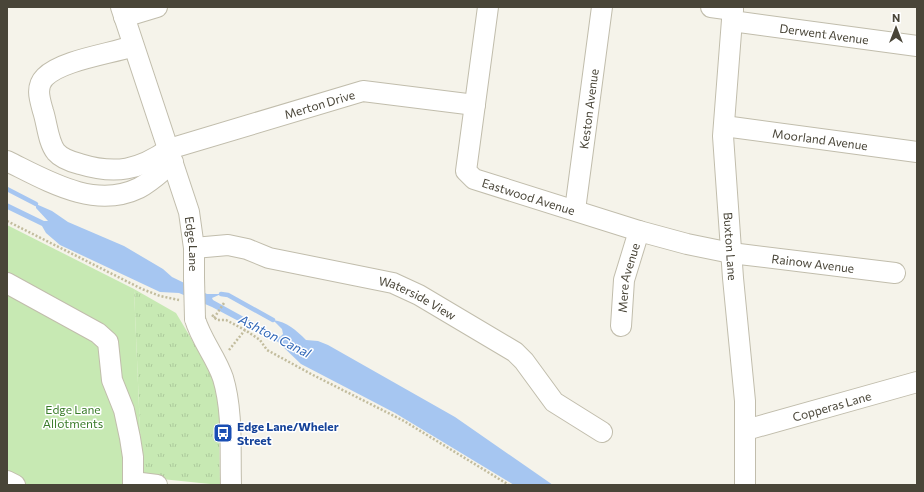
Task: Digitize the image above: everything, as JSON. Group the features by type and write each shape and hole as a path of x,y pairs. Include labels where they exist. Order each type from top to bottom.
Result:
{"street":[{"path":"122,12 157,7"},
{"name":"Eastwood Avenue","path":"488,7 466,171 474,179 639,231 687,244 732,253"},
{"name":"Keston Avenue","path":"575,210 602,7"},
{"path":"711,7 733,13"},
{"name":"Edge Lane","path":"122,12 189,212 194,248 194,278 205,319 204,341 223,377 227,398 232,485"},
{"name":"Derwent Avenue","path":"733,13 917,46"},
{"name":"Buxton Lane","path":"733,13 724,126 746,430 745,485"},
{"path":"133,46 71,64 45,76 41,82 39,91 51,140 55,151 69,161 102,169 122,170 171,155"},
{"name":"Merton Drive","path":"171,155 363,91 475,105"},
{"name":"Moorland Avenue","path":"724,126 917,152"},
{"path":"7,161 72,191 97,196 123,193 139,188 171,155"},
{"name":"Mere Avenue","path":"621,326 624,280 639,231"},
{"name":"Waterside View","path":"194,248 228,245 247,249 269,258 403,286 515,352 524,361 554,402 602,432"},
{"name":"Rainow Avenue","path":"732,253 895,273"},
{"path":"7,283 98,333 108,342 112,380 124,410 130,438 133,484 157,485"},
{"name":"Copperas Lane","path":"746,430 917,382"},
{"path":"7,481 15,485"}],"path":[{"path":"7,221 142,289 160,296 172,298"},
{"path":"205,319 217,314 224,303"},
{"path":"217,365 245,330 260,340 267,350 404,421 509,485"}],"green space":[{"name":"Edge Lane Allotments","path":"7,225 134,289 142,477 163,485 7,485"},
{"path":"134,289 176,313 216,380 219,405 220,485 142,477"}],"water":[{"name":"Ashton Canal","path":"7,203 44,221 48,221 36,208 36,204 52,211 68,222 124,246 163,269 172,277 207,294 221,294 212,298 213,300 280,337 283,334 282,329 273,320 291,327 306,340 318,341 328,345 455,417 553,485 514,485 395,413 301,364 278,342 212,307 179,293 160,292 60,245 46,233 42,226 7,209"}],"waterway":[{"path":"7,189 36,204"},
{"name":"Ashton Canal","path":"221,294 228,295 273,320"}],"place":[{"name":"Edge Lane/Wheler Street","path":"223,433"}]}
